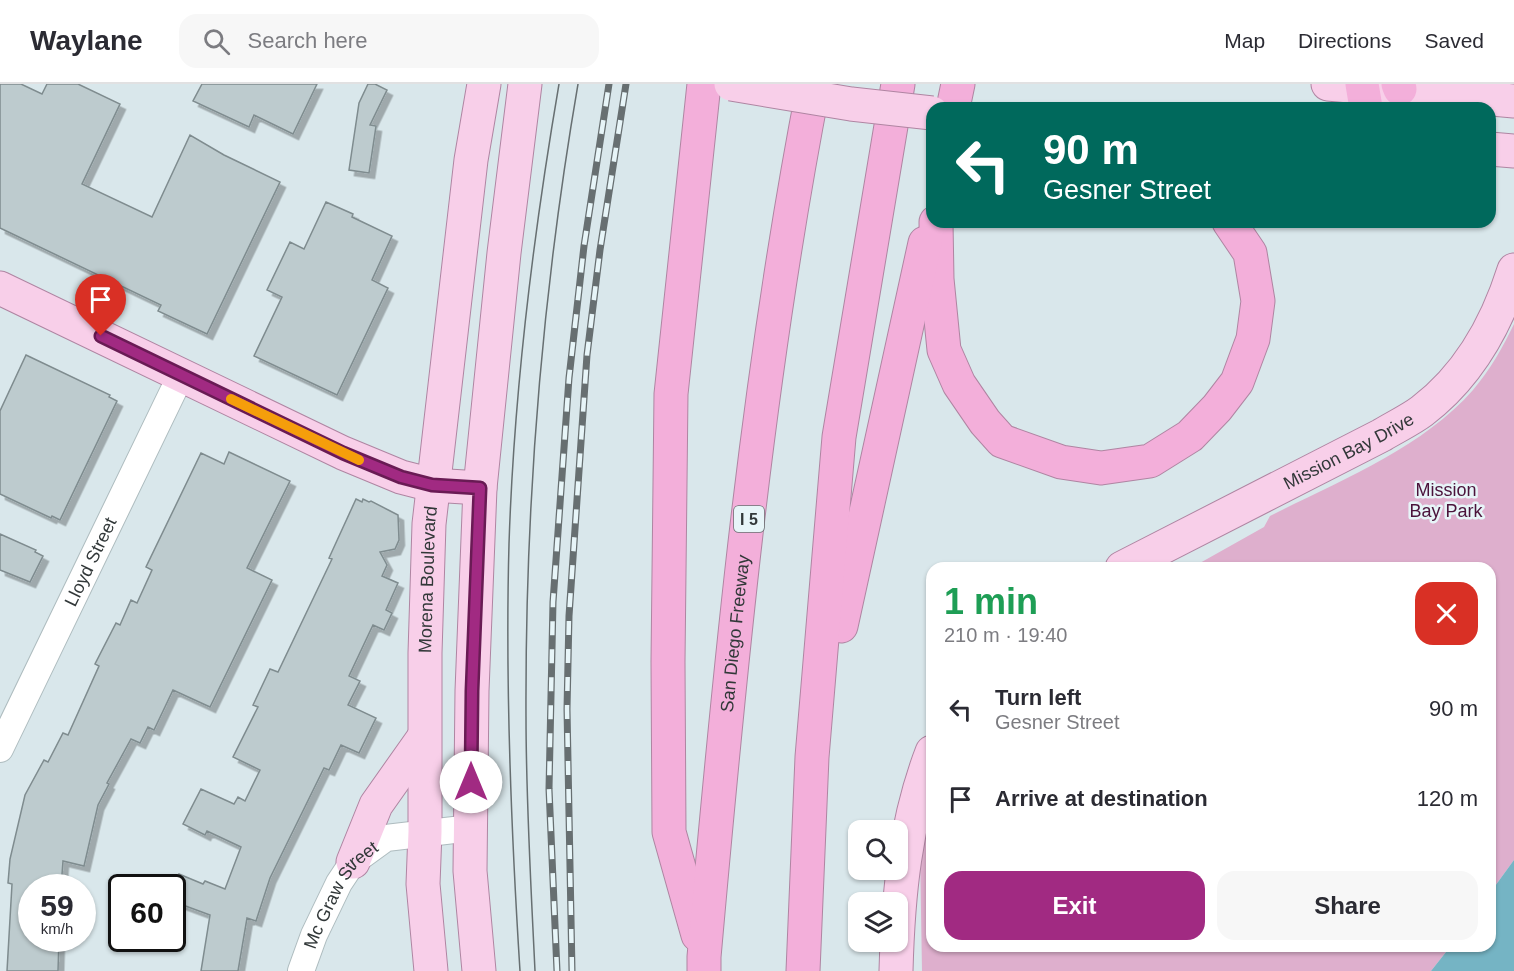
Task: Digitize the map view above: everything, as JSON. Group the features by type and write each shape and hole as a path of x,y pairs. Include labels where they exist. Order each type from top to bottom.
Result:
{"highway":[{"path":"704,84 671,394 668,662 669,832 704,964"},
{"name":"San Diego Freeway","path":"704,964 723,736 739,596 792,200 814,84"},
{"path":"803,971 812,757 839,437 898,84"},
{"path":"954,102 958,84"},
{"path":"812,757 929,228"},
{"path":"936,228 937,279 944,350 959,384 985,422 1002,441 1061,462 1101,468 1150,461 1190,436 1217,408 1237,382 1253,339 1258,302 1250,253 1233,228"}],"main road":[{"name":"Morena Boulevard","path":"431,971 423,884 425,648 432,485 471,160 484,84"},
{"path":"479,971 470,871 472,691 480,488 509,208 525,84"},
{"path":"731,84 851,104 926,112"},
{"path":"1328,84 1363,93 1399,87 1514,101"},
{"path":"1496,149 1514,151"},
{"name":"Mission Bay Drive","path":"1134,562 1382,435 1422,411 1455,381 1476,353 1496,316 1514,270"},
{"path":"0,288 343,453 401,477 432,485 480,488"},
{"path":"353,862 376,805 424,737"},
{"path":"896,971 904,852 919,786 926,768"}],"street":[{"name":"Lloyd Street","path":"0,749 181,375"},
{"name":"Mc Graw Street","path":"301,971 314,935 339,883 353,862 386,838 471,828"}],"green space":[{"name":"Mission Bay Park","path":"1514,324 1514,860 1496,885 1496,562 1202,562 1264,527 1270,516 1378,462 1429,430 1473,390"},
{"path":"926,832 926,952 1446,952 1431,971 922,971 920,852"}],"water":[{"path":"1514,860 1514,971 1431,971 1446,952 1496,952 1496,885"}],"building":[{"path":"0,84 21,84 42,94 47,84 78,84 120,104 82,184 152,217 190,135 224,155 280,182 207,334 158,311 161,305 0,228"},
{"path":"202,84 317,84 293,134 254,115 249,127 193,101"},
{"path":"368,84 375,84 387,90 370,125 376,126 369,173 349,170 359,103"},
{"path":"326,202 392,236 372,280 388,288 337,395 254,356 282,297 267,290 290,242 304,249"},
{"path":"26,355 110,395 109,397 117,401 60,520 0,494 0,411"},
{"path":"229,452 290,481 247,568 272,580 210,707 173,690 154,730 148,727 140,743 131,739 98,805 84,866 63,861 62,874 18,874 18,952 59,952 58,971 7,971 12,884 8,883 10,859 25,795 44,760 48,762 63,733 68,735 99,666 95,664 116,623 120,625 131,600 137,603 152,570 146,567 201,453 224,464"},
{"path":"356,499 362,502 363,499 371,501 398,515 399,540 395,549 380,552 387,565 382,576 398,583 386,610 392,613 384,630 373,625 349,676 360,681 348,705 376,718 359,753 341,745 329,770 324,768 270,878 256,921 247,918 238,971 201,971 210,915 186,906 186,877 225,889 241,847 207,831 205,835 183,824 201,789 234,804 238,797 245,801 260,770 233,757 258,707 253,705 270,669 278,672 332,559 329,558"},
{"path":"0,534 36,550 35,552 43,556 30,582 0,570"}],"tram line":[{"path":"520,971 508,705 509,544 515,429 526,313 559,84"},
{"path":"535,971 526,749 529,558 545,320 565,163 578,84"}],"railway":[{"path":"557,971 549,789 553,602 569,378 584,246 609,84"},
{"path":"572,971 567,709 569,616 587,355 600,250 626,84"}],"slow traffic":[{"path":"231,399 359,460"}],"route":[{"path":"101,336 343,453 401,477 432,485 480,488 471,782"}]}
